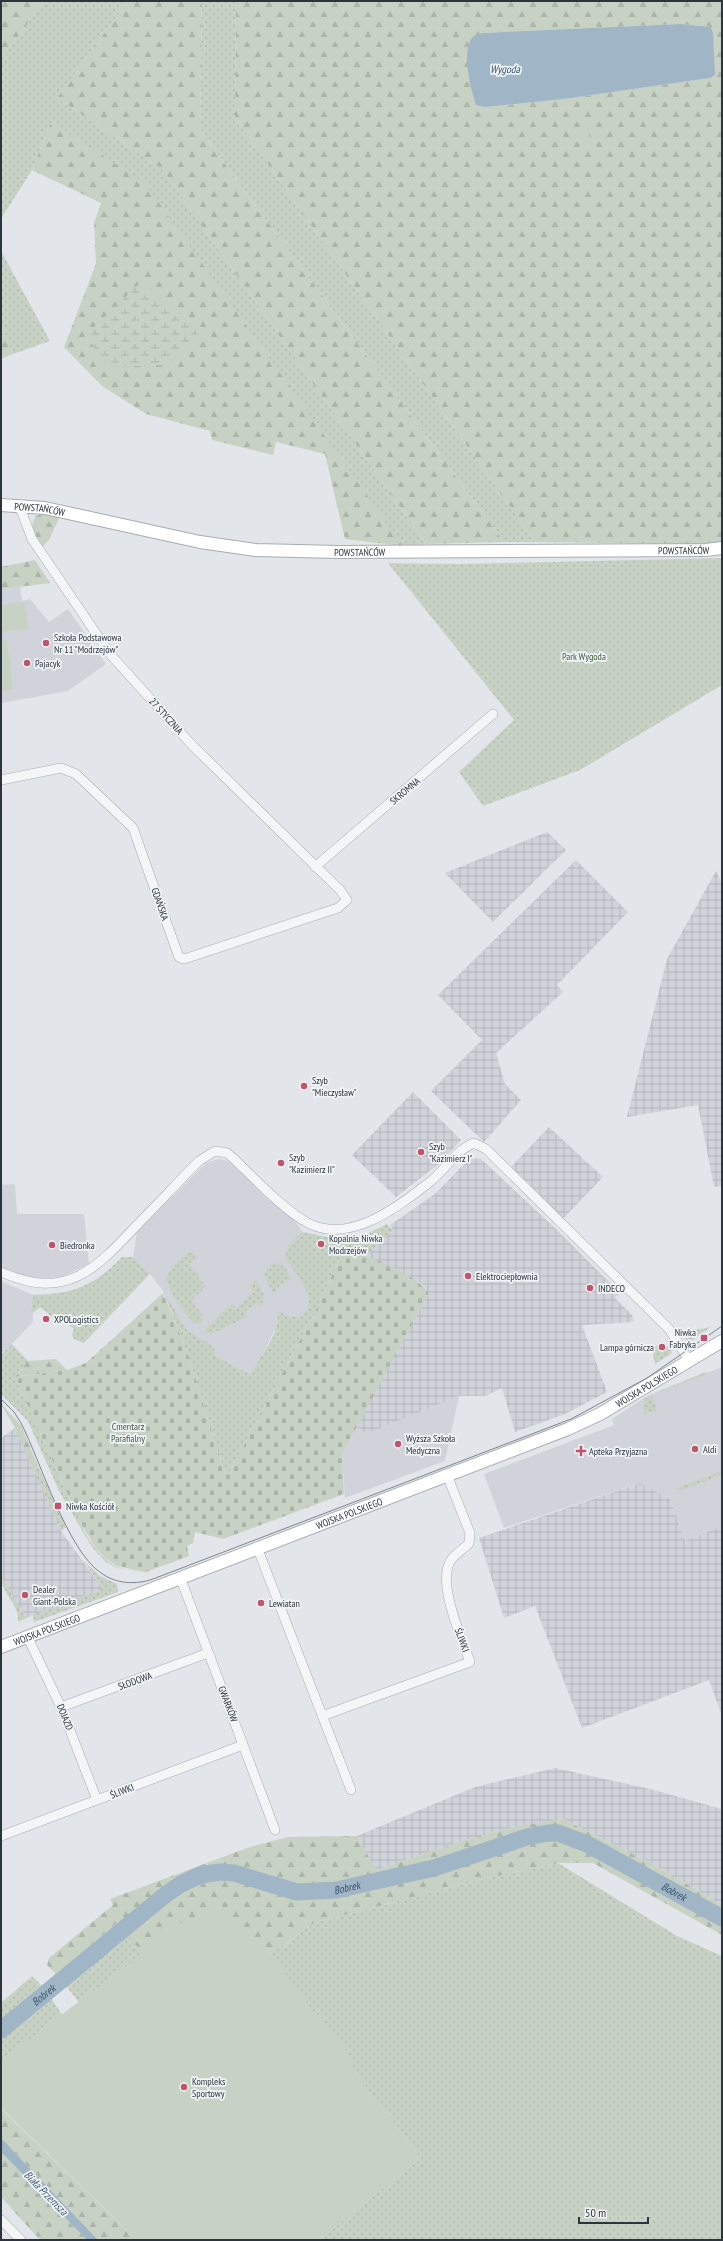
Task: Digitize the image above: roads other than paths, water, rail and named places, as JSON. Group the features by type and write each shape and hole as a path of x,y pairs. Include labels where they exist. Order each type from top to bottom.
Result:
{"main road":[{"name":"POWSTAŃCÓW","path":"1,505 19,505 66,512 200,542 256,550 338,552 706,550 722,548"},
{"name":"WOJSKA POLSKIEGO","path":"1,1647 586,1421 722,1341"}],"street":[{"name":"27 STYCZNIA","path":"19,505 32,539 110,654 191,744 340,890 348,900"},
{"name":"SKROMNA","path":"315,867 493,714"},
{"name":"GDAŃSKA","path":"1,780 61,768 68,769 76,774 133,828 179,957 184,959 338,908 348,900"},
{"name":"WOJSKA POLSKIEGO","path":"1,1272 35,1284 60,1282 83,1275 102,1261 209,1153 215,1151 227,1153 307,1223 336,1230 356,1227 384,1213 422,1188 439,1174 462,1149 474,1143 486,1148 642,1301 669,1329 689,1360"},
{"name":"ŚLIWKI","path":"322,1716 470,1662 449,1604 446,1586 450,1561 470,1543 470,1533 447,1475"},
{"path":"257,1547 351,1790"},
{"name":"GWARKÓW","path":"180,1577 275,1830"},
{"name":"DOJAZD","path":"27,1636 61,1707 97,1800"},
{"name":"SŁODOWA","path":"61,1707 208,1653"},
{"name":"ŚLIWKI","path":"1,1836 243,1745"},
{"path":"1,2220 21,2240"}],"water":[{"name":"Wygoda","path":"681,24 711,27 713,34 715,75 710,78 564,99 485,107 476,105 467,61 469,44 474,36 483,33"},
{"path":"45,1989 49,1995 1,2035 1,2026"},
{"name":"Biała Przemsza","path":"1,2138 98,2240 87,2240 1,2152"}],"waterway":[{"name":"Bobrek","path":"1,2030 165,1895 181,1884 200,1875 220,1872 234,1873 297,1892 336,1890 434,1868 527,1837 548,1833 558,1833 587,1844 722,1918"}],"tram line":[{"path":"1,1399 14,1412 21,1423 66,1526 89,1562 107,1577 133,1583 153,1579 571,1419 647,1378 722,1326"}],"place":[{"name":"Szkoła Podstawowa Nr 11 \"Modrzejów\"","path":"46,643"},
{"name":"Pajacyk","path":"27,663"},
{"name":"Szyb \"Mieczysław\"","path":"304,1086"},
{"name":"Szyb \"Kazimierz I\"","path":"421,1152"},
{"name":"Szyb \"Kazimierz II\"","path":"281,1163"},
{"name":"Kopalnia Niwka Modrzejów","path":"321,1244"},
{"name":"Biedronka","path":"52,1245"},
{"name":"Elektrociepłownia","path":"468,1276"},
{"name":"INDECO","path":"590,1288"},
{"name":"XPOLogistics","path":"46,1319"},
{"name":"Niwka Fabryka","path":"704,1338"},
{"name":"Lampa górnicza","path":"662,1347"},
{"name":"Wyższa Szkoła Medyczna","path":"398,1444"},
{"name":"Aldi","path":"695,1449"},
{"name":"Apteka Przyjazna","path":"581,1451"},
{"name":"Niwka Kościół","path":"58,1506"},
{"name":"Dealer Giant-Polska","path":"25,1595"},
{"name":"Lewiatan","path":"261,1603"},
{"name":"Kompleks Sportowy","path":"184,2087"}],"park label":[{"name":"Park Wygoda","path":"584,656"},
{"name":"Cmentarz Parafialny","path":"128,1432"}]}
